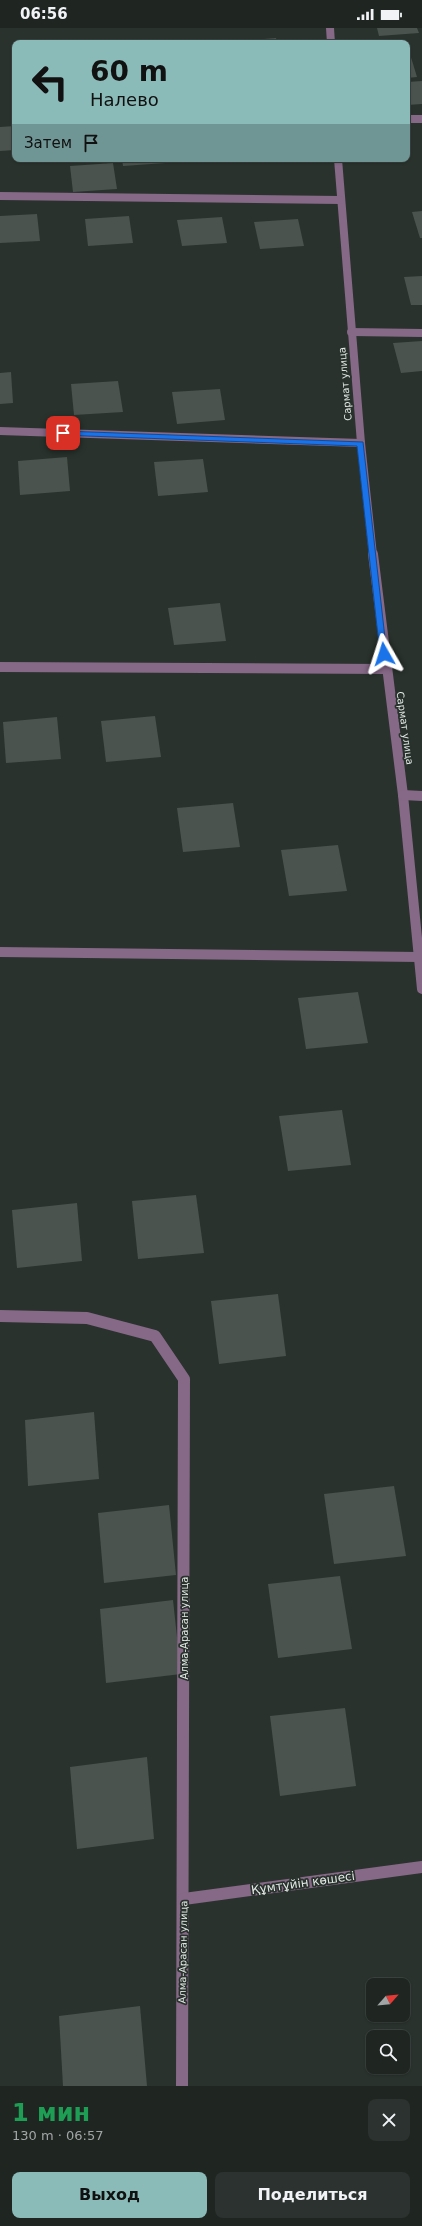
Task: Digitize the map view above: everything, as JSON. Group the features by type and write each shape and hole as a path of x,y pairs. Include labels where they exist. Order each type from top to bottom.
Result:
{"street":[{"path":"330,28 331,40"},
{"path":"410,119 422,119"},
{"name":"Сармат улица","path":"338,162 340,200 361,443 386,669 403,795 422,989"},
{"path":"0,196 340,200"},
{"path":"352,332 422,333"},
{"path":"0,431 361,443"},
{"path":"0,667 386,669"},
{"path":"403,795 422,796"},
{"path":"0,952 419,957"},
{"name":"Алма-Арасан улица","path":"0,1316 87,1318 155,1336 184,1379 184,1900 182,2086"},
{"name":"Құмтұйiн көшесі","path":"184,1900 422,1867"}],"building":[{"path":"377,28 417,28 419,33 379,36"},
{"path":"276,38 276,40 249,40"},
{"path":"410,54 417,77 410,78"},
{"path":"422,81 422,104 410,105 410,82"},
{"path":"12,126 12,150 0,151 0,127"},
{"path":"122,162 166,163 123,166"},
{"path":"113,163 117,189 73,192 70,166"},
{"path":"422,211 422,238 420,238 412,212"},
{"path":"37,214 40,241 0,243 0,216"},
{"path":"129,216 133,243 88,246 85,219"},
{"path":"222,217 227,243 182,246 177,220"},
{"path":"298,219 304,246 260,249 254,222"},
{"path":"422,276 422,305 411,305 404,277"},
{"path":"422,341 422,371 401,373 393,343"},
{"path":"11,372 13,403 0,404 0,373"},
{"path":"118,381 123,412 74,415 71,384"},
{"path":"220,389 225,420 177,424 172,392"},
{"path":"67,457 70,491 20,495 18,461"},
{"path":"203,459 208,492 158,496 154,462"},
{"path":"220,603 226,641 174,645 168,608"},
{"path":"155,716 161,757 106,762 101,721"},
{"path":"57,717 61,759 6,763 3,722"},
{"path":"233,803 240,847 183,852 177,808"},
{"path":"338,845 347,891 289,896 281,850"},
{"path":"358,992 368,1043 306,1049 298,998"},
{"path":"342,1110 351,1165 288,1171 279,1116"},
{"path":"196,1195 204,1253 138,1259 132,1201"},
{"path":"77,1203 82,1261 17,1268 12,1210"},
{"path":"278,1294 286,1356 219,1364 211,1301"},
{"path":"94,1412 99,1479 28,1486 25,1420"},
{"path":"394,1486 406,1556 334,1564 324,1494"},
{"path":"169,1505 176,1575 104,1583 98,1513"},
{"path":"340,1576 352,1649 278,1658 268,1584"},
{"path":"173,1600 181,1674 106,1683 100,1609"},
{"path":"345,1708 356,1786 280,1796 270,1716"},
{"path":"147,1757 154,1839 77,1849 70,1767"},
{"path":"140,2006 147,2086 63,2086 59,2016"}],"route":[{"path":"63,433 361,443 384,654"}]}
